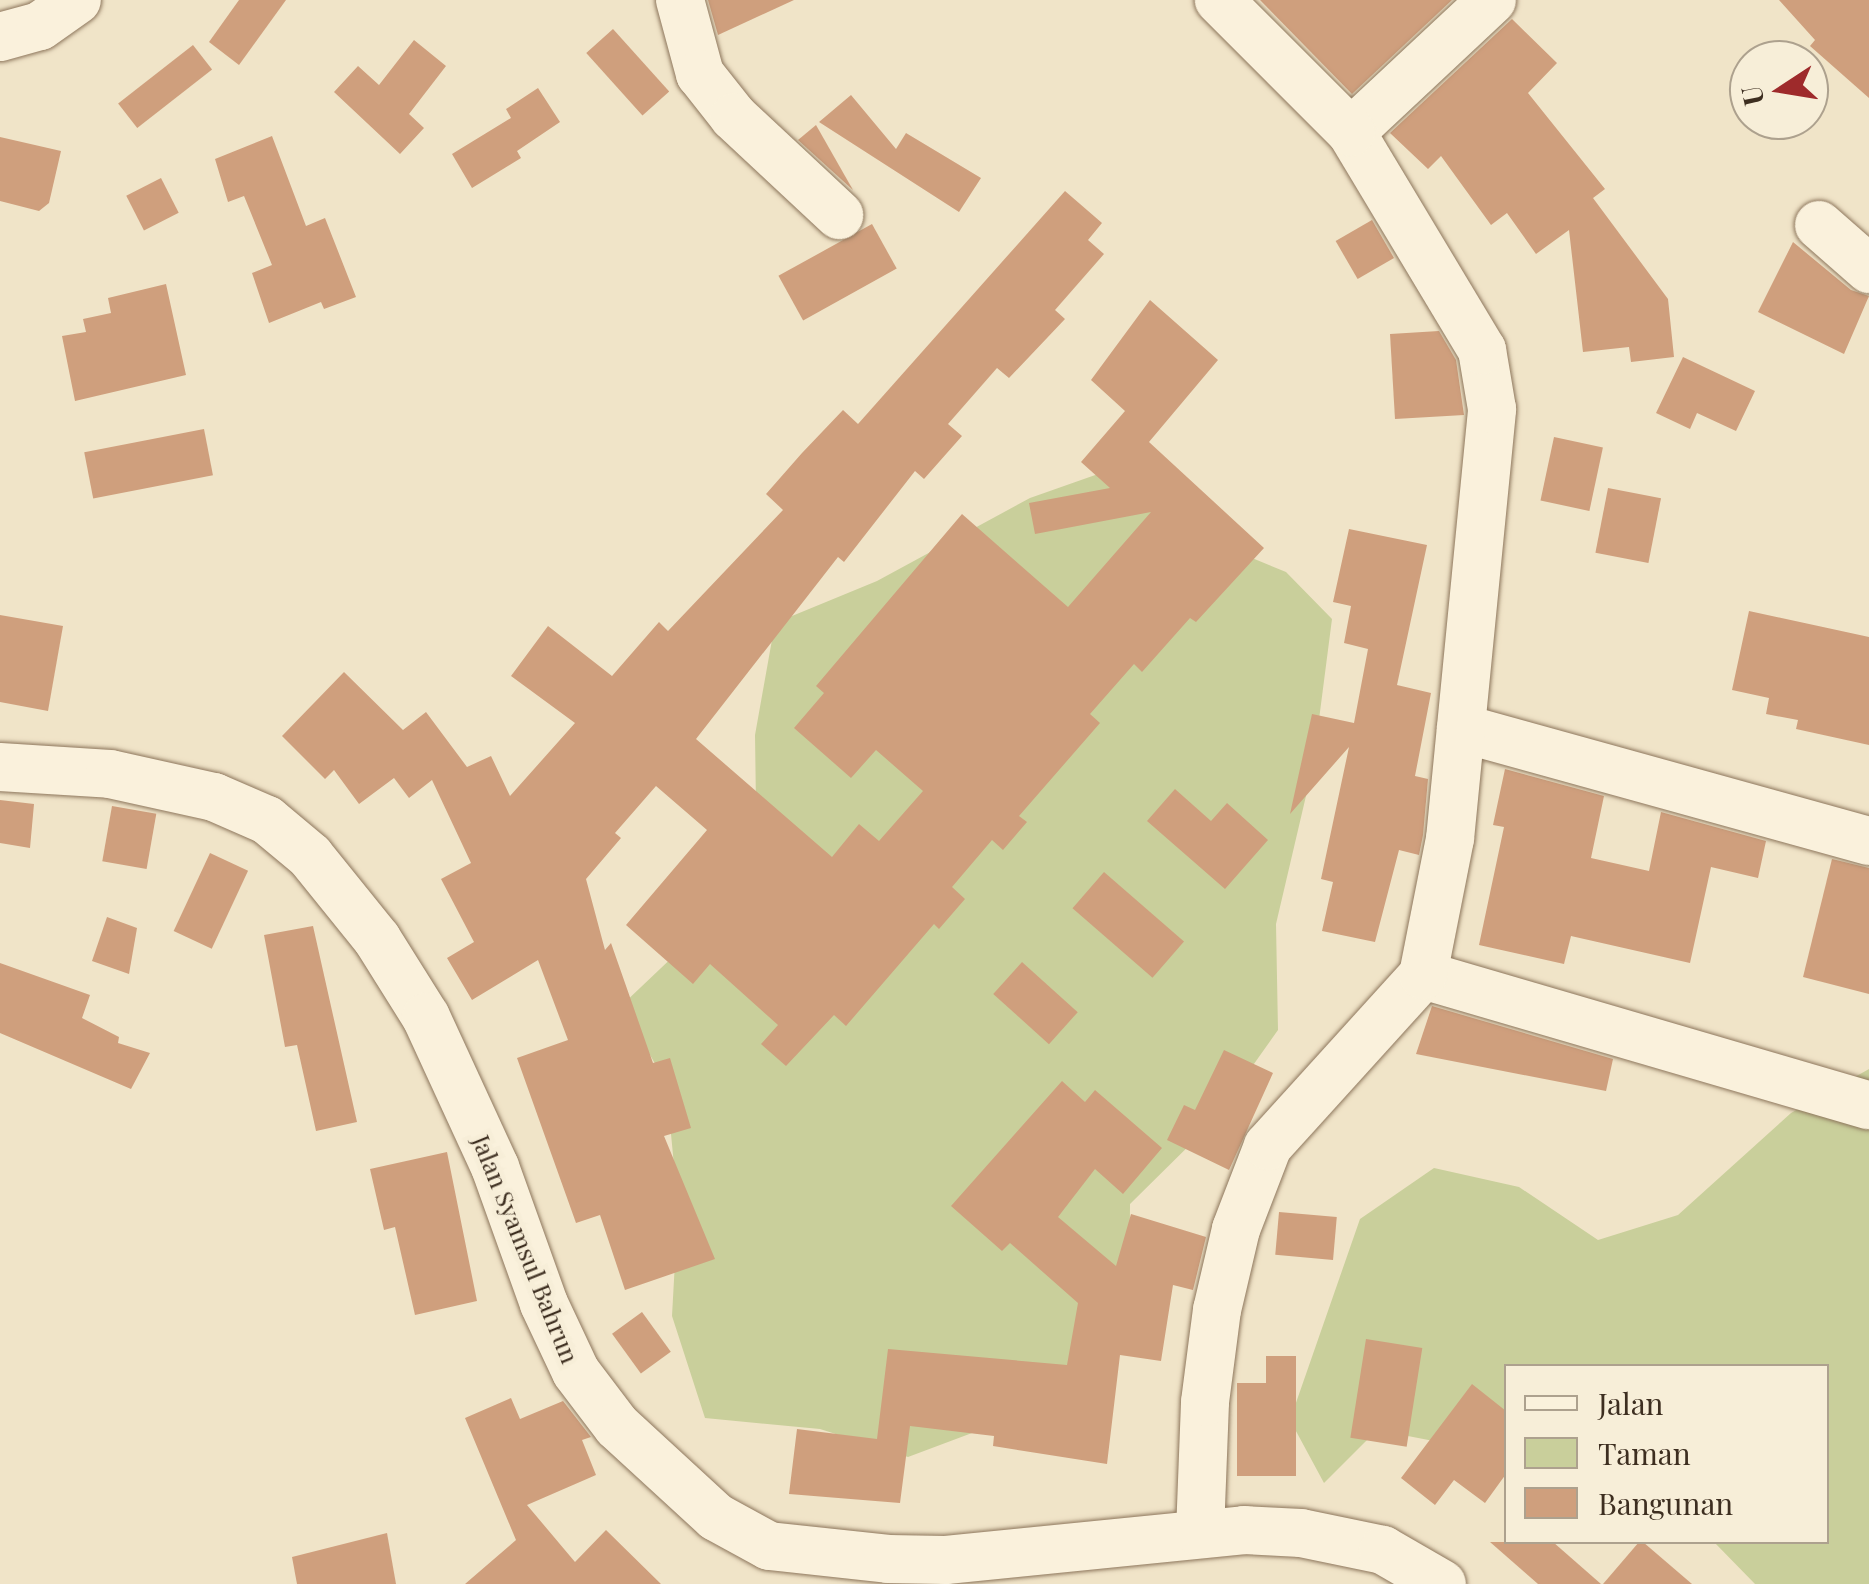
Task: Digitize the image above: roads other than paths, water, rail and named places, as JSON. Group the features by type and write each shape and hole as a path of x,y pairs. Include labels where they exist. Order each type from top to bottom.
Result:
{"street":[{"path":"0,37 40,26 77,0"},
{"path":"680,0 700,74 734,118 839,214"},
{"path":"1200,1533 1204,1402 1216,1310 1236,1229 1268,1146 1422,975 1450,839 1492,410 1482,350 1351,132 1219,0"},
{"path":"1351,132 1492,0"},
{"path":"1819,225 1869,269"},
{"path":"1460,728 1869,841"},
{"name":"Jalan Syamsul Bahrun","path":"0,767 110,774 214,796 268,820 310,856 377,939 426,1017 495,1167 544,1304 576,1372 616,1426 766,1565 946,1560 1200,1533 1340,1537 1384,1550 1442,1584"},
{"path":"1422,975 1868,1106"}]}
